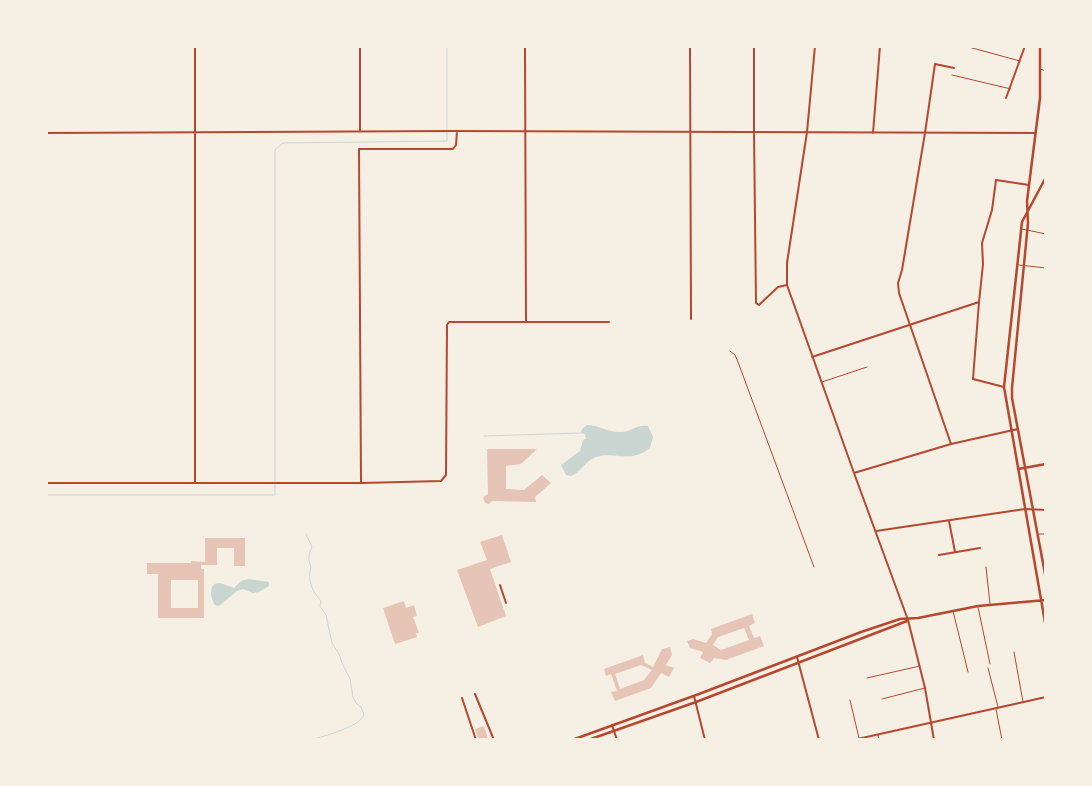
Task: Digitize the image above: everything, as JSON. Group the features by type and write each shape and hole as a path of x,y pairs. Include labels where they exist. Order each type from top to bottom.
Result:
{"street":[{"path":"195,46 195,483"},
{"path":"360,46 360,132"},
{"path":"525,46 526,321"},
{"path":"690,46 692,318"},
{"path":"754,46 756,304 759,305 778,287 787,285"},
{"path":"815,46 808,132 788,263 787,285 908,620 925,688 934,740"},
{"path":"873,132 880,46"},
{"path":"1006,98 1011,90 1025,46"},
{"path":"1040,46 1040,98 1029,185 1027,230 1012,398 1046,579"},
{"path":"951,444 899,293 898,283 902,270 926,133 935,64 954,68"},
{"path":"46,133 442,131 1036,133"},
{"path":"362,483 359,150 453,149 456,145 456,131"},
{"path":"1046,178 1027,212 1022,229 1004,387 1046,628"},
{"path":"1004,387 973,379 978,302 984,264 982,243 992,210 996,180 1029,185"},
{"path":"812,357 978,302"},
{"path":"46,483 362,483 441,481 446,476 447,325 452,320 609,322"},
{"path":"854,473 951,444 1018,429"},
{"path":"1018,469 1046,464"},
{"path":"876,532 1025,509 1046,510"},
{"path":"949,521 955,552"},
{"path":"939,555 980,548"},
{"path":"500,585 506,603"},
{"path":"588,740 696,702 908,620 990,604 1046,600"},
{"path":"572,740 694,696 860,632 900,619 908,620"},
{"path":"797,657 819,740"},
{"path":"476,694 494,740"},
{"path":"694,696 705,740"},
{"path":"853,740 1046,697"},
{"path":"462,698 476,740"},
{"path":"612,725 617,740"}],"lane":[{"path":"965,46 1020,62"},
{"path":"1040,69 1046,71"},
{"path":"952,75 1011,90"},
{"path":"1022,229 1046,234"},
{"path":"1018,265 1046,268"},
{"path":"730,351 735,355 738,362 814,567"},
{"path":"821,382 867,367"},
{"path":"1037,534 1046,534"},
{"path":"986,567 990,604"},
{"path":"978,606 990,664"},
{"path":"953,610 968,672"},
{"path":"1014,652 1024,702"},
{"path":"867,678 920,666"},
{"path":"988,668 1002,740"},
{"path":"882,699 925,688"},
{"path":"850,700 859,738"},
{"path":"878,734 879,740"}],"shaded area":[{"path":"587,425 617,432 625,432 641,426 648,426 653,437 650,448 643,453 629,456 610,455 596,457 578,472 571,476 566,475 561,465 580,451 583,440 586,439 585,434 581,433 582,429"},
{"path":"248,579 269,582 269,586 253,593 243,589 237,591 219,606 215,605 211,594 214,584 220,583 234,588 241,581"}],"building":[{"path":"487,449 537,449 521,464 506,466 506,489 524,490 542,475 551,483 535,497 536,502 492,501 489,504 485,503 483,497 488,494"},
{"path":"502,535 511,562 490,569 506,616 478,627 457,570 487,560 480,542"},
{"path":"205,538 245,538 245,566 234,566 234,548 217,548 217,565 201,565 201,569 204,569 204,618 158,618 158,574 147,574 147,563 205,562","holes":["171,580 198,580 198,608 171,608"]},
{"path":"404,601 406,608 414,605 417,616 413,617 419,633 416,633 417,637 395,644 383,608"},
{"path":"752,614 755,623 749,626 754,638 760,636 764,646 726,660 714,658 710,663 700,658 703,652 690,648 687,641 693,639 706,643 712,634 711,629","holes":["744,628 749,640 721,650 713,645 718,637"]},
{"path":"670,647 672,655 666,665 674,668 669,677 661,673 651,688 615,701 611,692 617,691 611,674 606,676 604,669 643,655 645,663 653,667 662,649","holes":["641,665 652,670 644,680 620,689 615,674"]},
{"path":"484,726 488,739 479,740 475,729"}],"waterway":[{"path":"46,495 275,495 275,150 283,143 447,141 447,46"},
{"path":"484,436 581,433"},
{"path":"306,534 312,547 309,557 311,585 321,601 320,606 326,615 332,643 350,679 353,697 361,707 364,715 355,724 312,740"}]}
